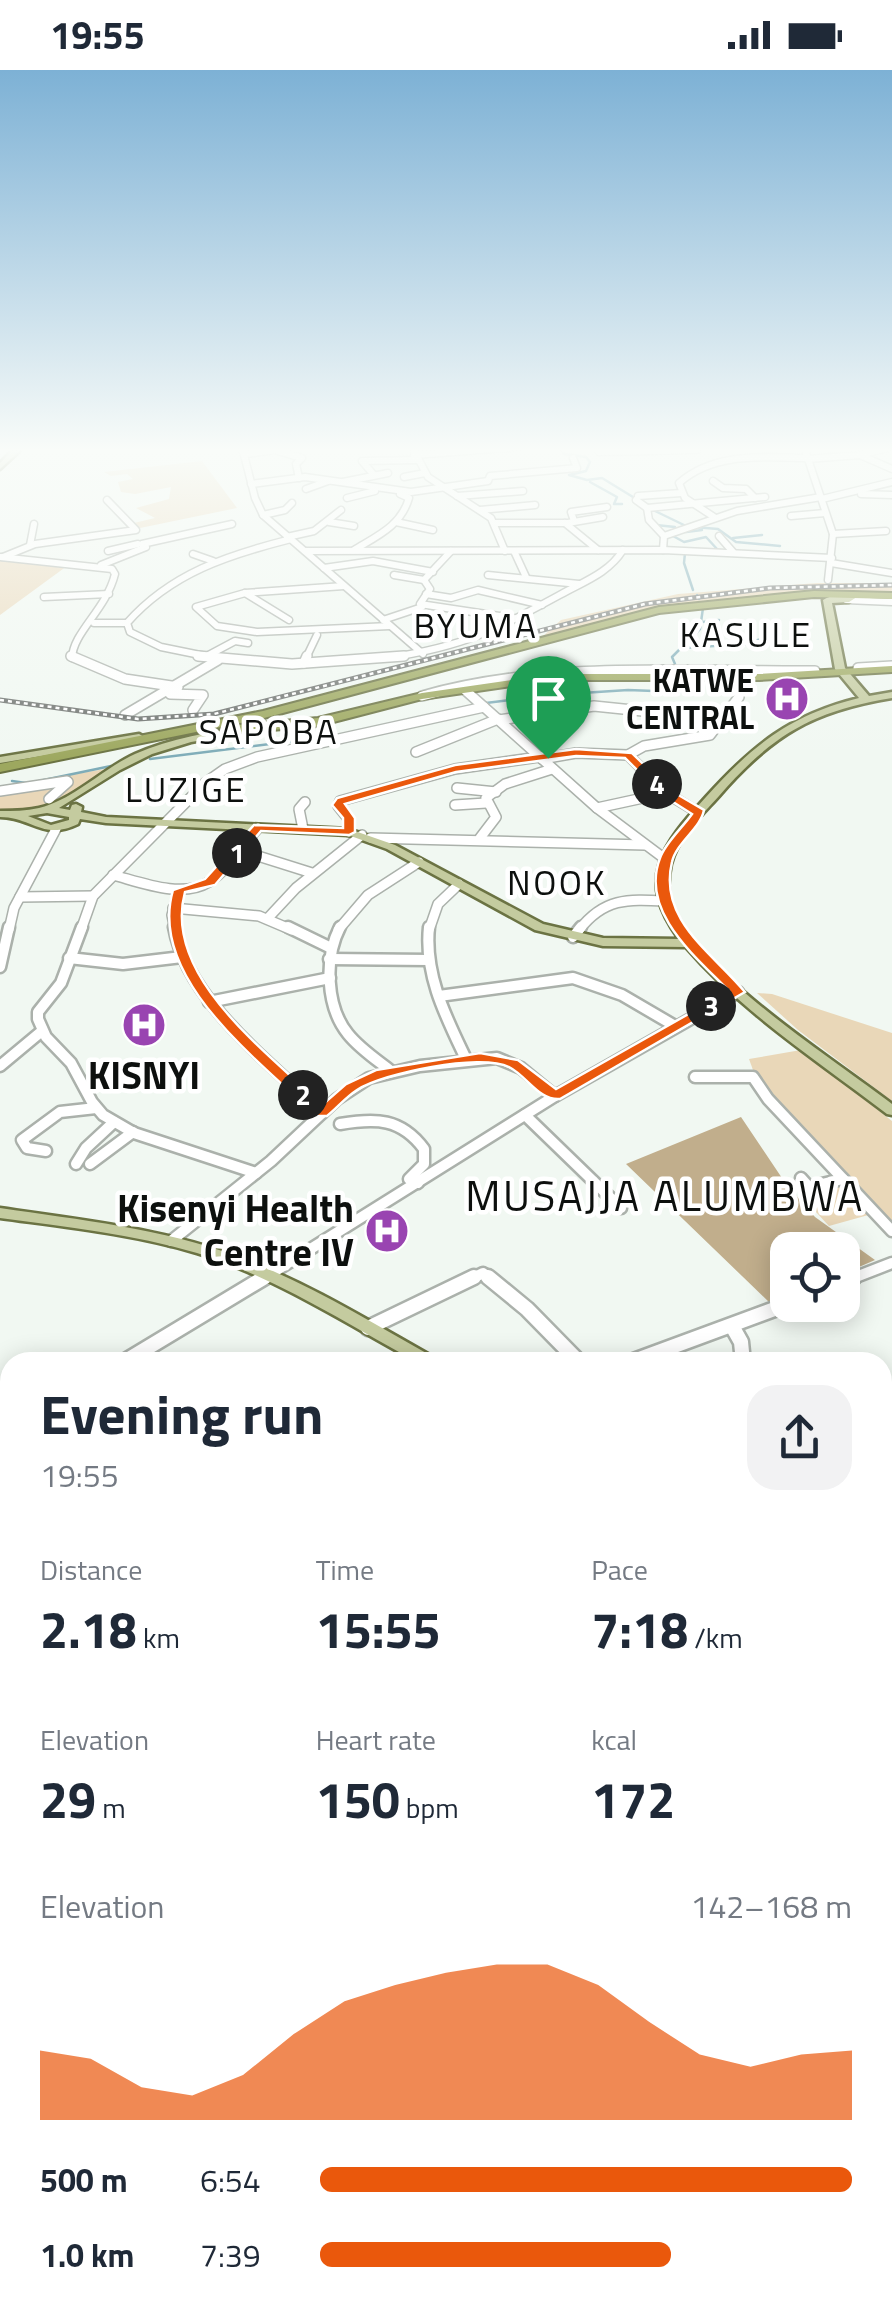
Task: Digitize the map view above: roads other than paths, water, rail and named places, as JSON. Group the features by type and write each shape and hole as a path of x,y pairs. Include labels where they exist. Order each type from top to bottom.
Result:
{"highway":[{"path":"149,740 659,610 768,598 892,599"},
{"path":"0,769 180,735 318,722 482,684 568,676 737,678 892,668"}],"main road":[{"path":"851,597 827,600 842,671 865,698"},
{"path":"892,695 826,707 740,764 666,859 665,901 690,942 738,992 892,1111"},
{"path":"0,814 17,815 49,805 158,748 250,728"},
{"path":"0,760 196,730"},
{"path":"0,769 180,735"},
{"path":"62,828 76,815 78,804 94,784"},
{"path":"49,805 94,818 360,835 419,862 518,918 573,936 645,945 690,942"},
{"path":"17,815 39,827 62,828 94,818"},
{"path":"0,1213 171,1241 270,1275 372,1326 414,1352"}],"street":[{"path":"97,566 136,552"},
{"path":"94,623 126,623 162,586 214,561 244,552"},
{"path":"306,552 423,654"},
{"path":"424,580 450,552"},
{"path":"510,552 526,577"},
{"path":"126,623 136,636 218,660 304,663 423,654 464,644 519,619 615,562 622,552"},
{"path":"722,552 832,560 892,572"},
{"path":"828,580 832,552"},
{"path":"193,554 214,561"},
{"path":"2,557 114,571 94,623 74,639 72,660 125,680 178,687"},
{"path":"324,568 373,561 433,572"},
{"path":"488,575 580,584"},
{"path":"394,576 424,580 430,589 419,602 422,607"},
{"path":"344,586 245,593 196,607 217,626 236,630 313,632 386,623 422,607 519,619"},
{"path":"426,594 455,598 478,590 542,605"},
{"path":"245,593 290,620"},
{"path":"44,597 108,594"},
{"path":"304,663 316,635"},
{"path":"206,657 236,640 248,643"},
{"path":"126,714 178,687 218,660"},
{"path":"673,675 805,673"},
{"path":"360,835 338,805 341,801 455,769 576,752 628,755 644,746 710,735 739,697 737,678"},
{"path":"430,695 482,684"},
{"path":"535,684 571,719"},
{"path":"465,690 597,808 666,859"},
{"path":"165,694 203,695 192,710"},
{"path":"256,1174 114,1122 96,1108 69,1060 42,1032 38,1012 61,983 86,924 93,896 216,774 246,760 484,706"},
{"path":"416,752 449,741 463,728 560,710 605,706 720,719"},
{"path":"628,755 666,793 699,813"},
{"path":"456,806 486,802 513,780 552,768"},
{"path":"0,791 67,782 49,805"},
{"path":"457,788 496,792"},
{"path":"597,808 666,793"},
{"path":"304,830 300,809 305,802"},
{"path":"480,838 496,817 486,802"},
{"path":"0,967 9,923 20,897 62,828"},
{"path":"113,875 179,890 210,882 258,828"},
{"path":"268,918 312,873 360,835 645,845"},
{"path":"239,850 312,873"},
{"path":"391,1071 339,1024 331,1006 329,953 347,914 372,890 419,862"},
{"path":"458,884 434,912 429,960 438,996 466,1059"},
{"path":"179,890 173,908 182,957 209,1002 322,1113"},
{"path":"20,897 93,896"},
{"path":"573,936 590,914 611,898 665,901"},
{"path":"173,908 268,918 329,953 429,960"},
{"path":"69,958 123,964 182,957"},
{"path":"209,1002 330,978"},
{"path":"438,996 573,978 622,995 675,1026"},
{"path":"141,1352 555,1096 738,992"},
{"path":"0,1066 42,1032"},
{"path":"171,1241 256,1174 352,1087 391,1071 480,1057 513,1063 555,1096"},
{"path":"695,1078 753,1076 768,1100 892,1231"},
{"path":"46,1151 27,1148 22,1140 60,1112 96,1108"},
{"path":"525,1115 622,1208"},
{"path":"340,1124 376,1117 399,1122 424,1148 424,1164 409,1179 418,1183"},
{"path":"76,1164 86,1148 114,1122"},
{"path":"90,1164 133,1132"},
{"path":"801,1178 809,1187 842,1179"},
{"path":"860,1275 892,1262"},
{"path":"372,1326 483,1274 569,1352"},
{"path":"659,1352 770,1311"},
{"path":"732,1326 743,1352"}],"waterway":[{"path":"685,553 684,563 693,590"},
{"path":"697,595 699,599"},
{"path":"675,664 672,657 700,629 703,608"},
{"path":"702,622 719,620"},
{"path":"754,641 780,634"},
{"path":"683,648 746,644"},
{"path":"551,695 628,690 680,692 684,680"},
{"path":"486,703 542,696"},
{"path":"150,759 294,741"},
{"path":"39,781 111,766"},
{"path":"12,781 26,783"}],"railway":[{"path":"0,700 138,719 214,714 645,604 770,588 892,585"}],"place":[{"name":"KATWE CENTRAL","path":"787,699"},
{"name":"KISNYI","path":"144,1025"},
{"name":"Kisenyi Health Centre IV","path":"387,1231"}],"district":[{"name":"BYUMA","path":"476,626"},
{"name":"KASULE","path":"746,635"},
{"name":"SAPOBA","path":"269,732"},
{"name":"LUZIGE","path":"186,790"},
{"name":"NOOK","path":"557,883"},
{"name":"MUSAJJA ALUMBWA","path":"665,1196"}]}
